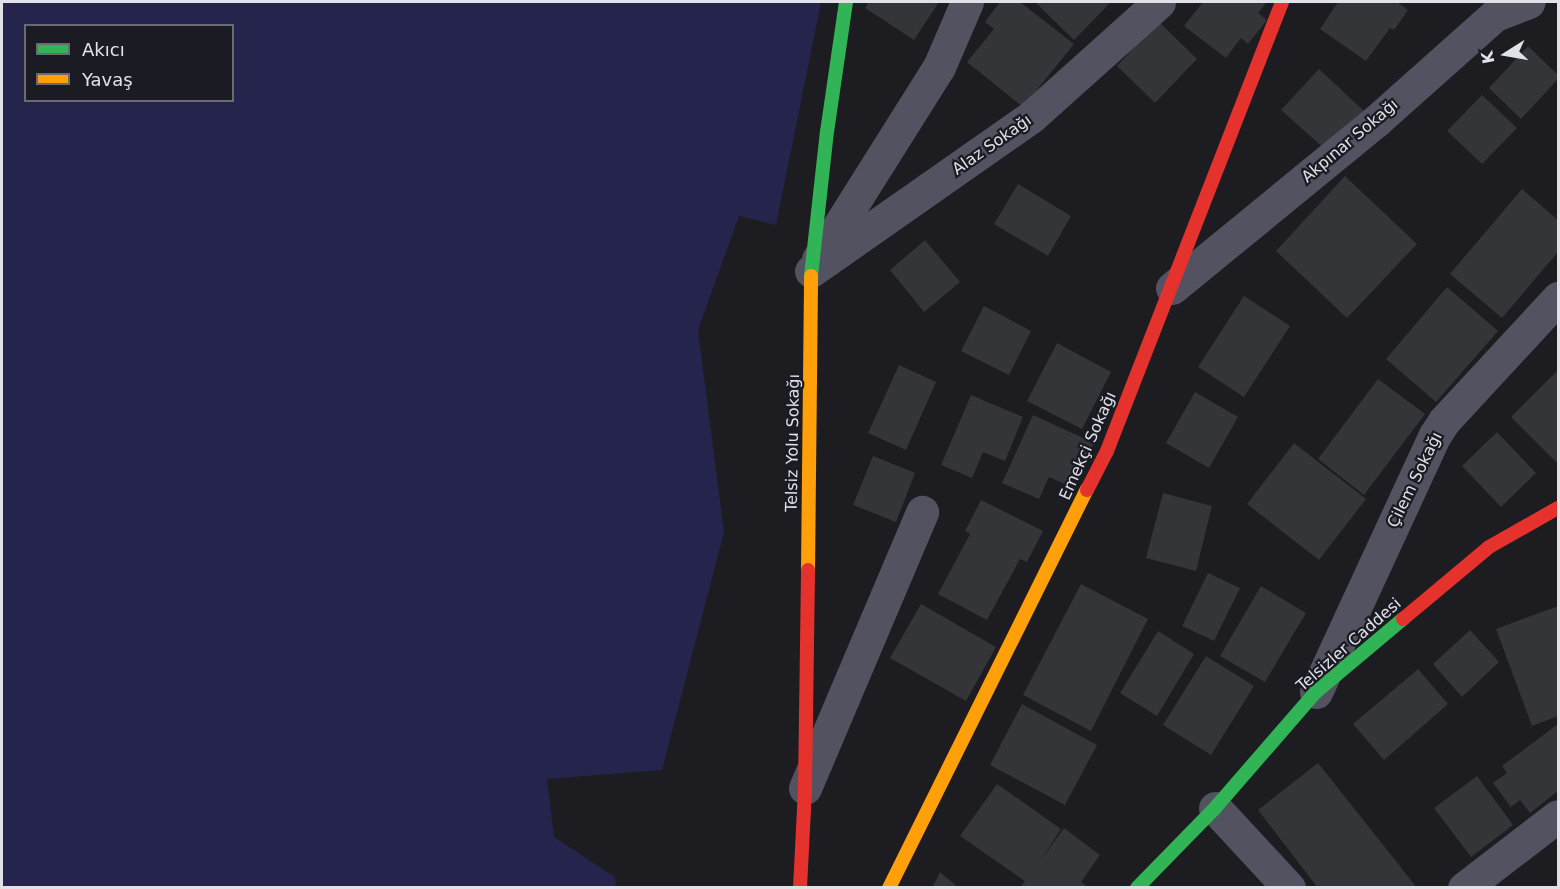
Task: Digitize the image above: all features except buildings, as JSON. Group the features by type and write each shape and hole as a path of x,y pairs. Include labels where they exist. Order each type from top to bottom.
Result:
{"street":[{"name":"Telsiz Yolu Sokağı","path":"800,888 805,788 811,271 827,132 846,2"},
{"path":"811,271 939,67 967,2"},
{"name":"Alaz Sokağı","path":"811,271 1031,117 1159,2"},
{"name":"Emekçi Sokağı","path":"890,888 1107,451 1282,2"},
{"name":"Akpınar Sokağı","path":"1172,288 1376,121 1495,15 1529,2"},
{"name":"Çilem Sokağı","path":"1316,692 1435,435 1444,421 1558,298"},
{"name":"Telsizler Caddesi","path":"1137,888 1215,808 1316,692 1489,547 1558,508"},
{"path":"805,788 922,512"},
{"path":"1215,808 1289,888"},
{"path":"1464,888 1558,816"}],"shaded area":[{"path":"2,2 821,2 776,225 739,216 698,330 724,532 662,770 547,779 554,837 615,877 616,887 2,887"}],"traffic: fast":[{"path":"811,276 827,132 846,2"},
{"path":"1137,888 1215,808 1316,692 1403,619"}],"traffic: slow":[{"path":"808,570 811,276"},
{"path":"889,888 1087,490"}],"traffic: jam":[{"path":"1087,490 1107,451 1282,2"},
{"path":"1403,619 1489,547 1558,508"},
{"path":"800,888 805,788 808,570"}]}
